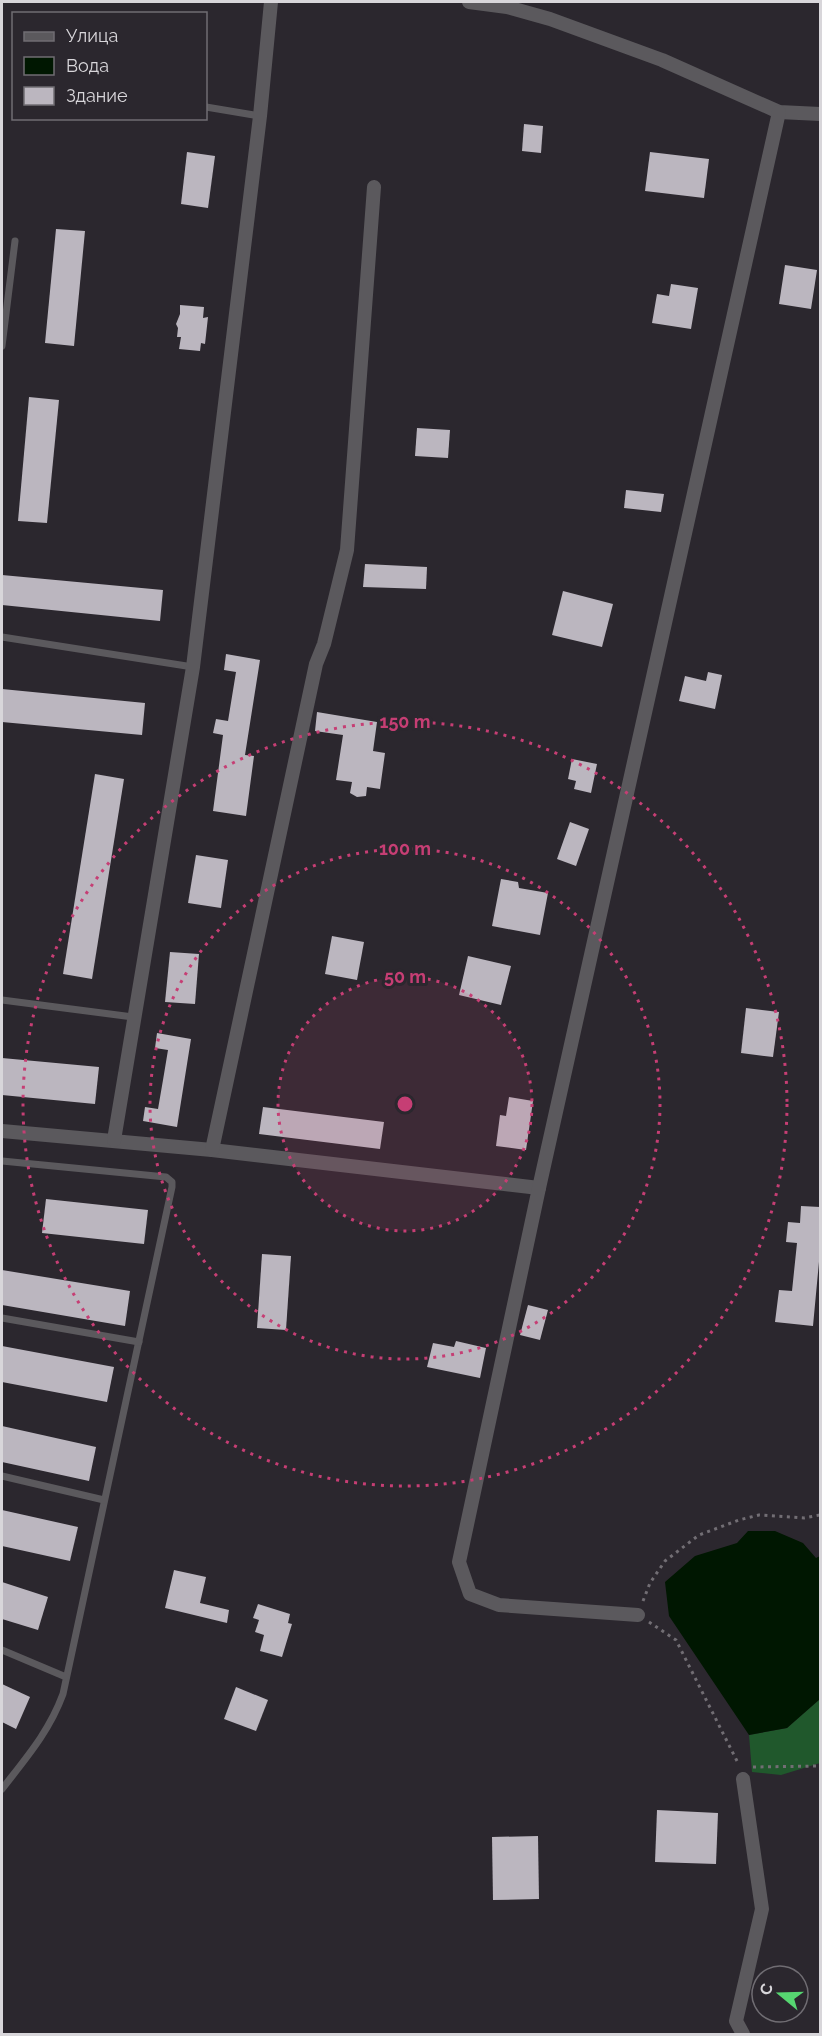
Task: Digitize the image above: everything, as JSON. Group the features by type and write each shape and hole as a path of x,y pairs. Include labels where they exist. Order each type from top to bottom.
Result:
{"street":[{"path":"114,1140 193,667 272,2"},
{"path":"469,2 507,7 549,19 662,60 779,112 820,114"},
{"path":"638,1615 499,1605 470,1594 459,1562 539,1188 779,112"},
{"path":"212,1150 316,664 324,644 347,550 374,187"},
{"path":"2,1131 212,1150 539,1188"},
{"path":"741,1772 762,1909 736,2021 743,2034"}],"lane":[{"path":"207,107 260,116"},
{"path":"2,346 15,241"},
{"path":"2,637 193,667"},
{"path":"2,1000 133,1017"},
{"path":"2,1161 170,1179 172,1187 63,1694 43,1736 2,1789"},
{"path":"2,1318 139,1342"},
{"path":"2,1476 104,1500"},
{"path":"2,1650 66,1677"}],"path":[{"path":"820,1515 804,1518 759,1515 699,1535 665,1561 650,1582 638,1615 676,1640 741,1772 765,1768 820,1766"}],"green space":[{"path":"820,1699 820,1763 781,1775 752,1772 749,1735 787,1728"}],"water":[{"path":"748,1531 775,1531 803,1543 816,1558 820,1556 820,1699 787,1728 749,1735 669,1616 665,1582 695,1556 737,1543"}],"building":[{"path":"524,124 543,126 541,153 522,151"},
{"path":"187,152 215,156 208,208 181,204"},
{"path":"650,152 709,159 704,198 645,191"},
{"path":"56,229 85,231 74,346 45,343"},
{"path":"785,265 817,270 811,309 779,304"},
{"path":"671,284 698,288 691,329 652,323 657,294 669,296"},
{"path":"180,305 204,307 203,318 208,317 205,344 201,343 200,351 179,349 181,337 177,337 176,324 180,314"},
{"path":"29,397 59,400 47,523 18,521"},
{"path":"417,428 450,430 448,458 415,456"},
{"path":"626,490 664,494 661,512 624,508"},
{"path":"365,564 427,567 426,589 363,587"},
{"path":"2,575 163,590 160,621 2,605"},
{"path":"563,591 613,604 602,647 552,635"},
{"path":"226,654 260,660 245,755 254,756 246,816 213,811 223,735 213,733 216,719 228,721 236,672 224,670"},
{"path":"708,672 722,675 715,709 679,701 685,676 706,681"},
{"path":"2,689 145,703 142,735 2,722"},
{"path":"317,712 377,722 373,751 385,753 380,789 367,787 366,796 357,797 350,793 352,782 336,780 343,735 315,731"},
{"path":"572,759 597,764 591,793 574,789 576,781 568,779"},
{"path":"95,774 124,779 92,979 63,974"},
{"path":"570,822 589,829 576,866 557,859"},
{"path":"196,855 228,860 221,908 188,903"},
{"path":"501,879 518,882 519,888 548,893 540,935 492,926"},
{"path":"332,936 364,942 357,980 325,974"},
{"path":"170,952 199,954 195,1004 165,1002"},
{"path":"468,956 511,966 501,1005 459,995"},
{"path":"746,1008 779,1012 773,1057 741,1053"},
{"path":"157,1033 191,1039 177,1127 143,1121 145,1107 158,1109 168,1050 155,1048"},
{"path":"2,1058 99,1067 95,1104 2,1095"},
{"path":"509,1097 533,1101 526,1150 496,1146 500,1115 506,1116"},
{"path":"263,1107 384,1122 380,1149 259,1134"},
{"path":"46,1199 148,1210 144,1244 42,1233"},
{"path":"801,1206 820,1207 820,1251 813,1326 775,1322 779,1290 792,1291 797,1243 786,1242 788,1222 800,1223"},
{"path":"262,1254 291,1256 286,1330 257,1328"},
{"path":"2,1270 130,1291 125,1326 2,1305"},
{"path":"528,1305 548,1310 540,1340 520,1335"},
{"path":"456,1341 486,1348 480,1378 427,1367 433,1343 454,1347"},
{"path":"2,1346 114,1367 107,1402 2,1382"},
{"path":"2,1426 96,1447 89,1481 2,1462"},
{"path":"2,1510 78,1527 70,1561 2,1546"},
{"path":"174,1570 206,1577 200,1603 229,1610 227,1623 165,1608"},
{"path":"2,1582 48,1597 38,1630 2,1619"},
{"path":"258,1604 290,1614 288,1623 292,1624 282,1657 260,1651 264,1635 255,1632 259,1620 253,1618"},
{"path":"2,1684 30,1697 16,1729 2,1722"},
{"path":"236,1687 268,1700 256,1731 224,1719"},
{"path":"657,1810 718,1813 716,1864 655,1862"},
{"path":"538,1836 539,1899 493,1900 492,1837"}]}
